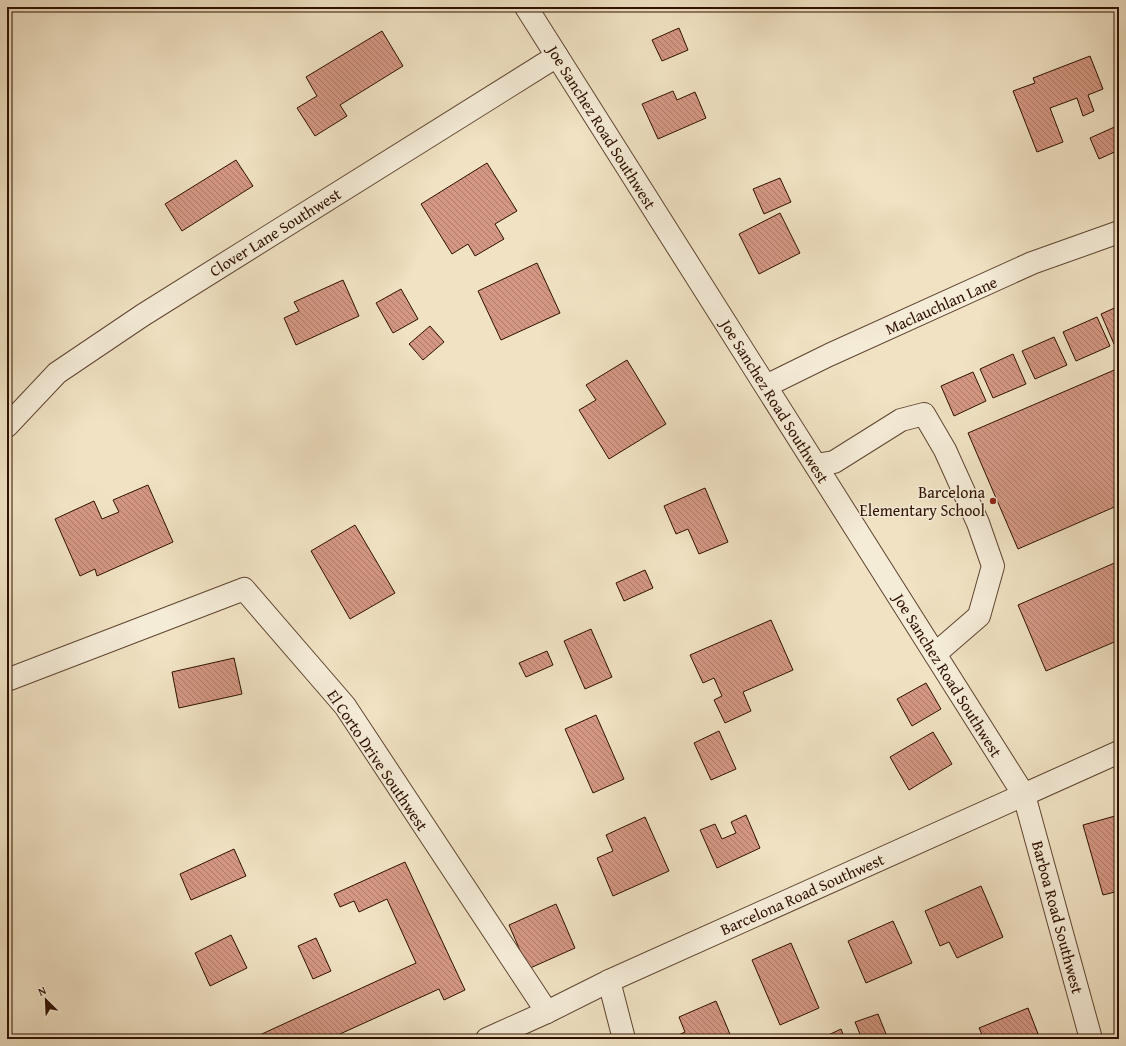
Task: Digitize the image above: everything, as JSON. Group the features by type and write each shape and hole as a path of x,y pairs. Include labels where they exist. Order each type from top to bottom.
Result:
{"street":[{"name":"Joe Sanchez Road Southwest","path":"526,7 1024,795"},
{"name":"Clover Lane Southwest","path":"7,426 57,373 143,315 557,56"},
{"name":"Maclauchlan Lane","path":"766,386 1032,263 1119,232"},
{"path":"816,464 834,462 901,420 924,414 945,450 978,523 993,566 979,616 935,654"},
{"name":"El Corto Drive Southwest","path":"7,680 244,589 345,706 547,1012"},
{"name":"Barcelona Road Southwest","path":"487,1039 547,1012 609,981 1119,752"},
{"name":"Barboa Road Southwest","path":"1024,795 1091,1039"},
{"path":"609,981 624,1039"}],"building":[{"path":"679,28 688,50 662,61 652,40"},
{"path":"382,31 403,66 340,105 347,116 315,136 297,108 317,96 306,77"},
{"path":"1090,56 1103,89 1088,95 1094,111 1083,116 1077,98 1050,108 1063,142 1037,152 1013,91 1035,83 1033,78"},
{"path":"673,91 677,100 695,92 706,118 658,139 642,104"},
{"path":"1119,125 1119,150 1099,159 1090,138"},
{"path":"236,160 253,186 182,231 165,204"},
{"path":"487,163 517,211 495,224 504,239 475,256 468,244 452,254 421,204"},
{"path":"780,178 791,202 764,214 753,189"},
{"path":"780,213 800,253 759,274 739,234"},
{"path":"537,263 560,313 501,340 478,291"},
{"path":"343,280 359,316 296,345 284,318 299,311 294,302"},
{"path":"401,289 418,319 393,333 376,303"},
{"path":"1119,306 1119,341 1114,344 1101,314"},
{"path":"1097,317 1110,346 1076,361 1063,332"},
{"path":"430,326 444,342 423,360 409,344"},
{"path":"1054,337 1067,365 1035,379 1022,351"},
{"path":"1013,354 1026,384 993,398 980,369"},
{"path":"627,360 666,424 609,459 579,410 596,400 586,385"},
{"path":"1119,368 1119,505 1018,549 968,433"},
{"path":"973,372 986,401 954,416 941,386"},
{"path":"148,485 173,542 97,576 95,569 80,576 55,519 94,501 102,519 119,512 113,500"},
{"path":"705,488 728,542 699,554 688,529 676,534 664,506"},
{"path":"355,525 395,593 350,619 311,551"},
{"path":"1119,561 1119,640 1046,671 1018,605"},
{"path":"645,570 653,588 624,601 616,583"},
{"path":"771,620 793,670 743,692 751,711 725,723 714,700 722,696 714,678 703,683 690,655"},
{"path":"591,629 612,677 585,689 564,641"},
{"path":"547,651 553,665 526,677 519,663"},
{"path":"234,658 242,694 179,708 172,672"},
{"path":"926,683 941,709 912,726 897,699"},
{"path":"596,715 624,779 593,793 565,729"},
{"path":"719,731 736,769 711,780 694,743"},
{"path":"933,732 952,764 909,790 890,757"},
{"path":"746,815 760,848 717,868 700,830 715,824 722,839 736,833 731,822"},
{"path":"1115,816 1119,829 1119,891 1103,895 1083,825"},
{"path":"645,817 669,871 613,896 597,858 613,851 606,835"},
{"path":"234,849 246,876 191,900 180,874"},
{"path":"405,862 465,990 444,1000 439,989 329,1039 251,1039 416,963 387,899 359,912 354,901 340,907 334,894"},
{"path":"981,886 1003,937 957,958 949,942 940,946 925,911"},
{"path":"556,904 575,948 528,969 509,925"},
{"path":"893,921 912,963 866,983 848,941"},
{"path":"231,935 247,968 210,986 195,953"},
{"path":"316,938 331,971 313,979 298,946"},
{"path":"791,943 819,1008 780,1025 752,960"},
{"path":"716,1001 732,1039 670,1039 685,1032 679,1017"},
{"path":"1028,1008 1040,1039 984,1039 979,1028"},
{"path":"878,1014 888,1039 862,1039 855,1022"},
{"path":"841,1029 845,1039 820,1039"}],"place":[{"name":"Barcelona Elementary School","path":"993,501"}]}
